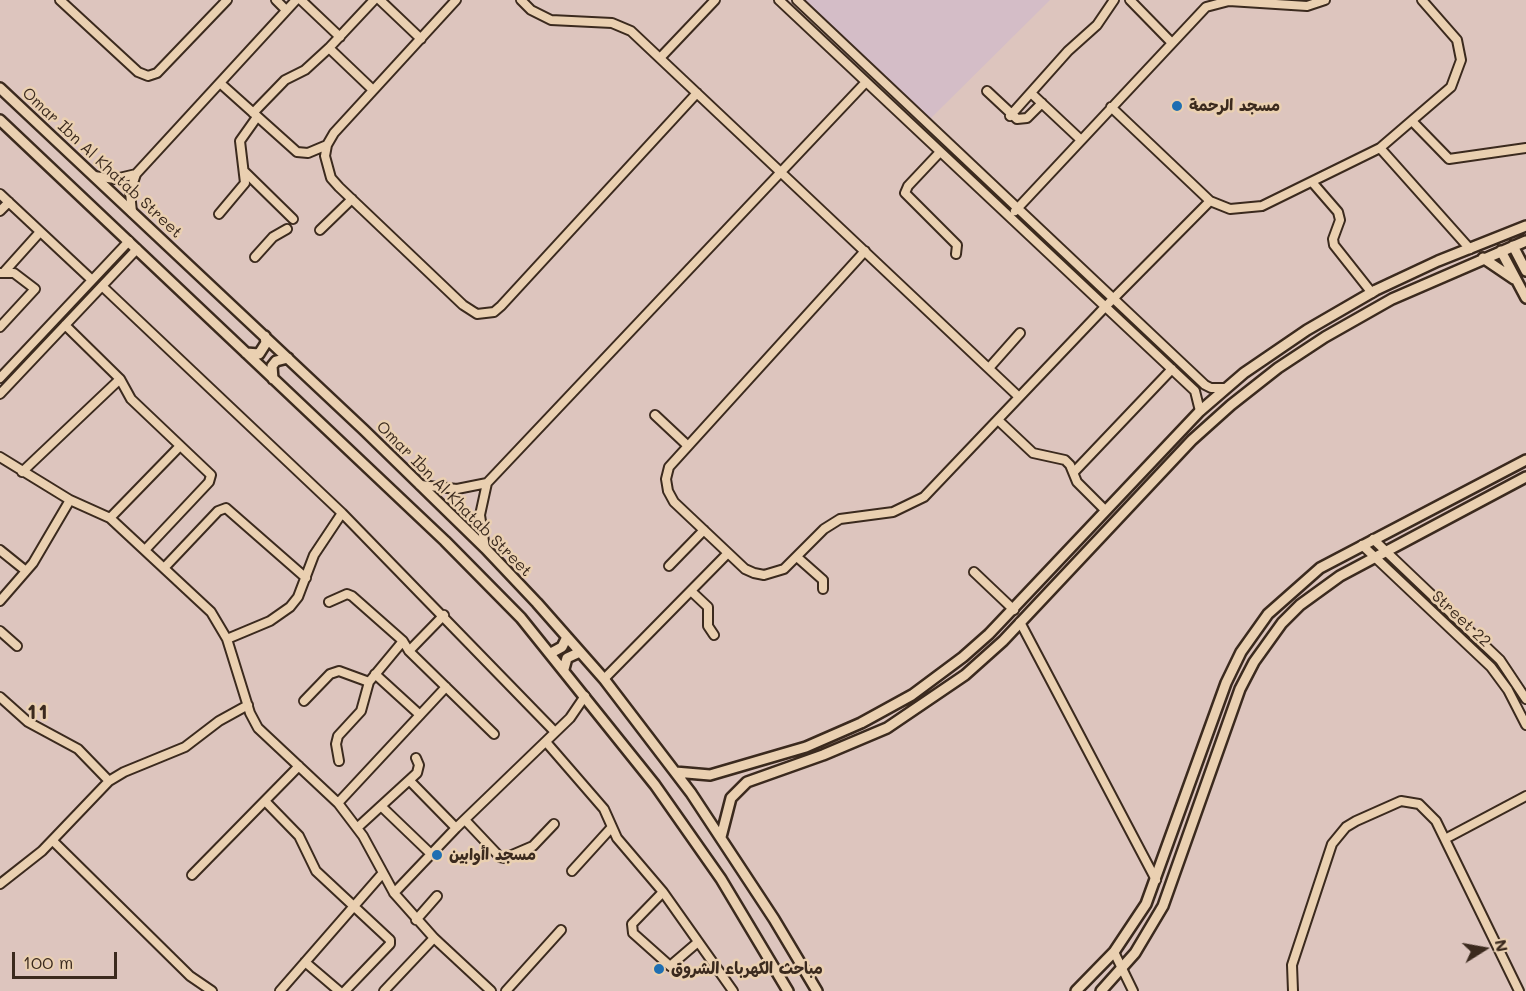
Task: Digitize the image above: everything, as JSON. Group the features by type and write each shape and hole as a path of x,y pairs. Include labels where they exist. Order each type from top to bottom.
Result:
{"street":[{"path":"60,0 138,72 148,76 157,73 227,0"},
{"path":"276,0 286,10"},
{"path":"132,212 130,192 136,174 296,0"},
{"path":"301,0 340,37"},
{"path":"219,214 242,189 245,171 240,141 255,115 285,80 305,70 374,0"},
{"path":"380,0 421,39"},
{"path":"456,0 334,133 327,145 326,168 331,178 469,311 486,314 501,306 697,93"},
{"path":"521,0 531,10 551,20 602,22 622,26 660,58 1019,397"},
{"path":"660,58 715,0"},
{"path":"779,0 1195,391 1200,411"},
{"path":"797,0 1205,385 1218,390 1226,388"},
{"path":"1010,116 1068,51 1097,25 1114,0"},
{"path":"1130,0 1171,42"},
{"path":"1009,217 1197,14 1217,2 1307,6 1325,0"},
{"path":"1111,107 1210,201 1230,209 1252,209 1312,183 1380,148 1451,87 1461,60 1460,50 1452,31 1422,0"},
{"path":"329,48 374,90"},
{"path":"485,548 480,515 487,483 866,82"},
{"path":"220,83 297,152 308,153 327,145"},
{"name":"Omar Ibn Al Khatab Street","path":"0,88 265,336 420,485 485,548 567,637 604,679 721,837 817,991"},
{"path":"987,91 1010,116 1024,120 1042,103"},
{"path":"1032,94 1081,140"},
{"path":"0,120 445,541 551,653 655,784 704,853 788,991"},
{"path":"1412,121 1449,159 1526,148"},
{"path":"1380,148 1470,249"},
{"path":"940,152 908,186 905,193 957,244 956,254"},
{"path":"245,171 293,219"},
{"path":"94,176 115,179 136,174"},
{"path":"1312,183 1338,213 1340,220 1333,239 1334,245 1371,293"},
{"path":"0,194 92,280"},
{"path":"320,230 352,199"},
{"path":"865,251 669,467 666,479 668,491 674,502 745,569 764,575 784,569 824,529 840,519 892,512 924,497 1113,298 1210,201"},
{"path":"0,211 9,202"},
{"path":"675,772 710,775 806,747 887,710 933,681 1014,610 1105,510 1200,411 1226,388 1297,336 1371,293 1526,226"},
{"path":"255,257 273,237 287,229"},
{"path":"2,272 40,232"},
{"path":"0,378 129,241"},
{"path":"721,837 726,811 732,798 747,782 823,755 887,728 942,693 985,658 1211,422 1305,350 1410,290 1526,241"},
{"path":"1513,246 1526,271"},
{"path":"0,394 136,249"},
{"path":"1501,251 1526,298"},
{"path":"1483,258 1517,281"},
{"path":"0,327 35,289 14,273 2,272"},
{"path":"102,286 342,513 444,615 555,732"},
{"path":"1317,324 1317,331 1325,338"},
{"path":"65,325 120,379 131,399 209,473 211,480 145,550"},
{"path":"989,368 1020,333"},
{"path":"246,352 259,354 266,343 265,336"},
{"path":"1297,336 1304,339 1305,350"},
{"path":"273,379 272,366 276,361 288,358"},
{"path":"1074,472 1172,369"},
{"path":"22,472 120,379"},
{"path":"655,415 687,445"},
{"path":"998,420 1033,453 1065,460 1074,472 1077,482 1105,510"},
{"path":"110,518 180,446"},
{"path":"0,457 70,500 110,518 211,612 227,639 248,705 258,728 338,803 357,828 394,893 416,920 492,991"},
{"path":"1076,991 1114,952 1146,904 1226,683 1241,652 1268,614 1289,593 1320,568 1373,539 1429,513 1526,460"},
{"path":"1101,991 1122,969 1150,930 1162,906 1219,745 1254,662 1275,632 1300,605 1340,576 1526,477"},
{"path":"1133,481 1143,491"},
{"path":"420,485 457,489 487,483"},
{"path":"0,601 26,571 70,500"},
{"path":"164,568 218,511 226,508 306,578"},
{"path":"227,639 281,615 298,597 314,555 342,513"},
{"path":"669,567 704,530"},
{"name":"Street 22","path":"1373,539 1500,660 1526,699"},
{"name":"Street 22","path":"1362,545 1491,667 1508,690 1526,725"},
{"path":"0,550 26,571"},
{"path":"604,679 728,553"},
{"path":"797,556 823,580 823,589"},
{"path":"974,572 1014,610"},
{"path":"691,591 708,607 708,626 714,635"},
{"path":"329,602 347,594 352,596 403,641 409,651 494,734"},
{"path":"409,651 444,615"},
{"path":"1020,622 1156,880"},
{"path":"0,631 16,646"},
{"path":"551,653 562,647 567,637"},
{"path":"339,761 336,740 363,707 369,682 403,641"},
{"path":"564,669 567,658 580,652"},
{"path":"304,701 334,672 344,671 369,682"},
{"path":"375,674 420,715"},
{"path":"933,681 942,693"},
{"path":"338,803 446,687"},
{"path":"394,893 456,828 466,821 570,718 585,696"},
{"path":"0,697 40,730 67,741 78,749 110,782"},
{"path":"0,884 52,840 110,782 124,772 184,747 219,721 248,705"},
{"path":"546,742 604,809 617,838 663,892 733,991"},
{"path":"357,828 410,781 419,770 416,758"},
{"path":"192,875 299,766"},
{"path":"410,781 456,828"},
{"path":"1445,839 1526,796"},
{"path":"265,801 299,836 316,871 389,939 390,943 345,991"},
{"path":"1293,991 1292,965 1327,855 1338,835 1356,821 1401,801 1411,801 1426,808 1436,820 1519,991"},
{"path":"382,807 432,855"},
{"path":"466,821 500,857 505,858 529,849 554,824"},
{"path":"572,871 612,827"},
{"path":"52,840 190,976 212,991"},
{"path":"280,991 382,874"},
{"path":"663,892 632,924 633,933 670,966 698,942"},
{"path":"416,920 437,896"},
{"path":"506,991 561,930"},
{"path":"384,991 434,938"},
{"path":"1114,952 1133,991"},
{"path":"305,962 339,991"}],"shaded area":[{"path":"791,0 1050,0 924,125"}],"place":[{"name":"مسجد الرحمة","path":"1177,106"},
{"name":"مسجد اأوابين","path":"437,855"},
{"name":"مباحث الكهرباء الشروق","path":"659,969"}],"district":[{"name":"11","path":"38,712"}]}
